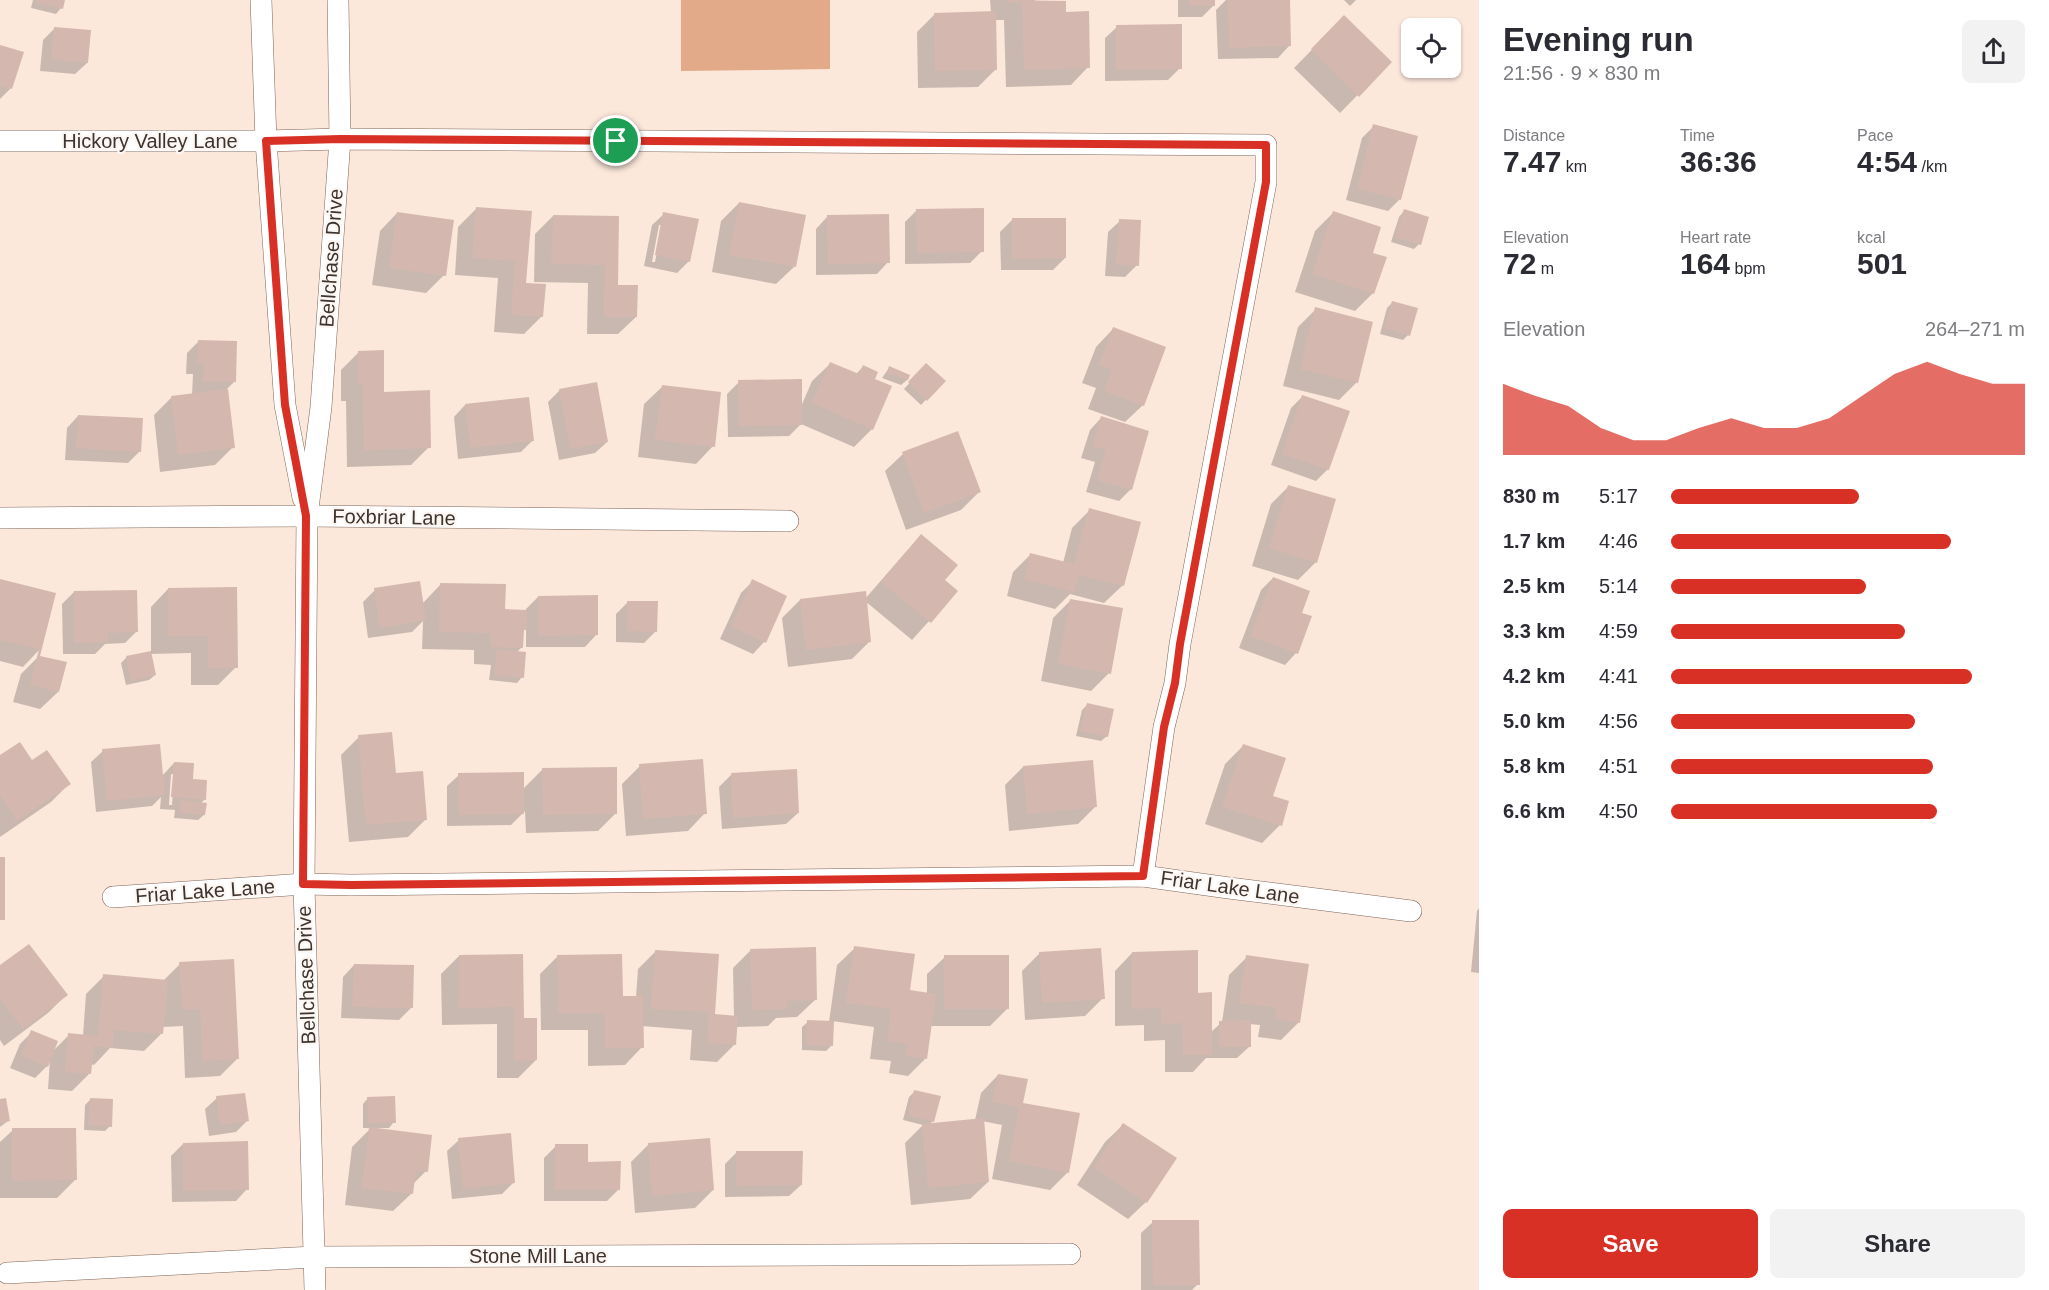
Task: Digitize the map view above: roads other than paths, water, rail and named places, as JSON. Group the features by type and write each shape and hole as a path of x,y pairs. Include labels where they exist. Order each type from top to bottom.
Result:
{"street":[{"name":"Bellchase Drive","path":"261,0 266,141 285,405 306,516"},
{"name":"Bellchase Drive","path":"315,1290 303,884 306,516 321,407 340,139 338,0"},
{"name":"Hickory Valley Lane","path":"0,141 340,139 1266,145 1266,182 1182,633 1175,683 1164,727 1143,876"},
{"name":"Foxbriar Lane","path":"0,518 306,516 788,521"},
{"name":"Friar Lake Lane","path":"113,897 303,884 1143,876 1411,911"},
{"name":"Stone Mill Lane","path":"7,1273 314,1257 1070,1254"}]}
